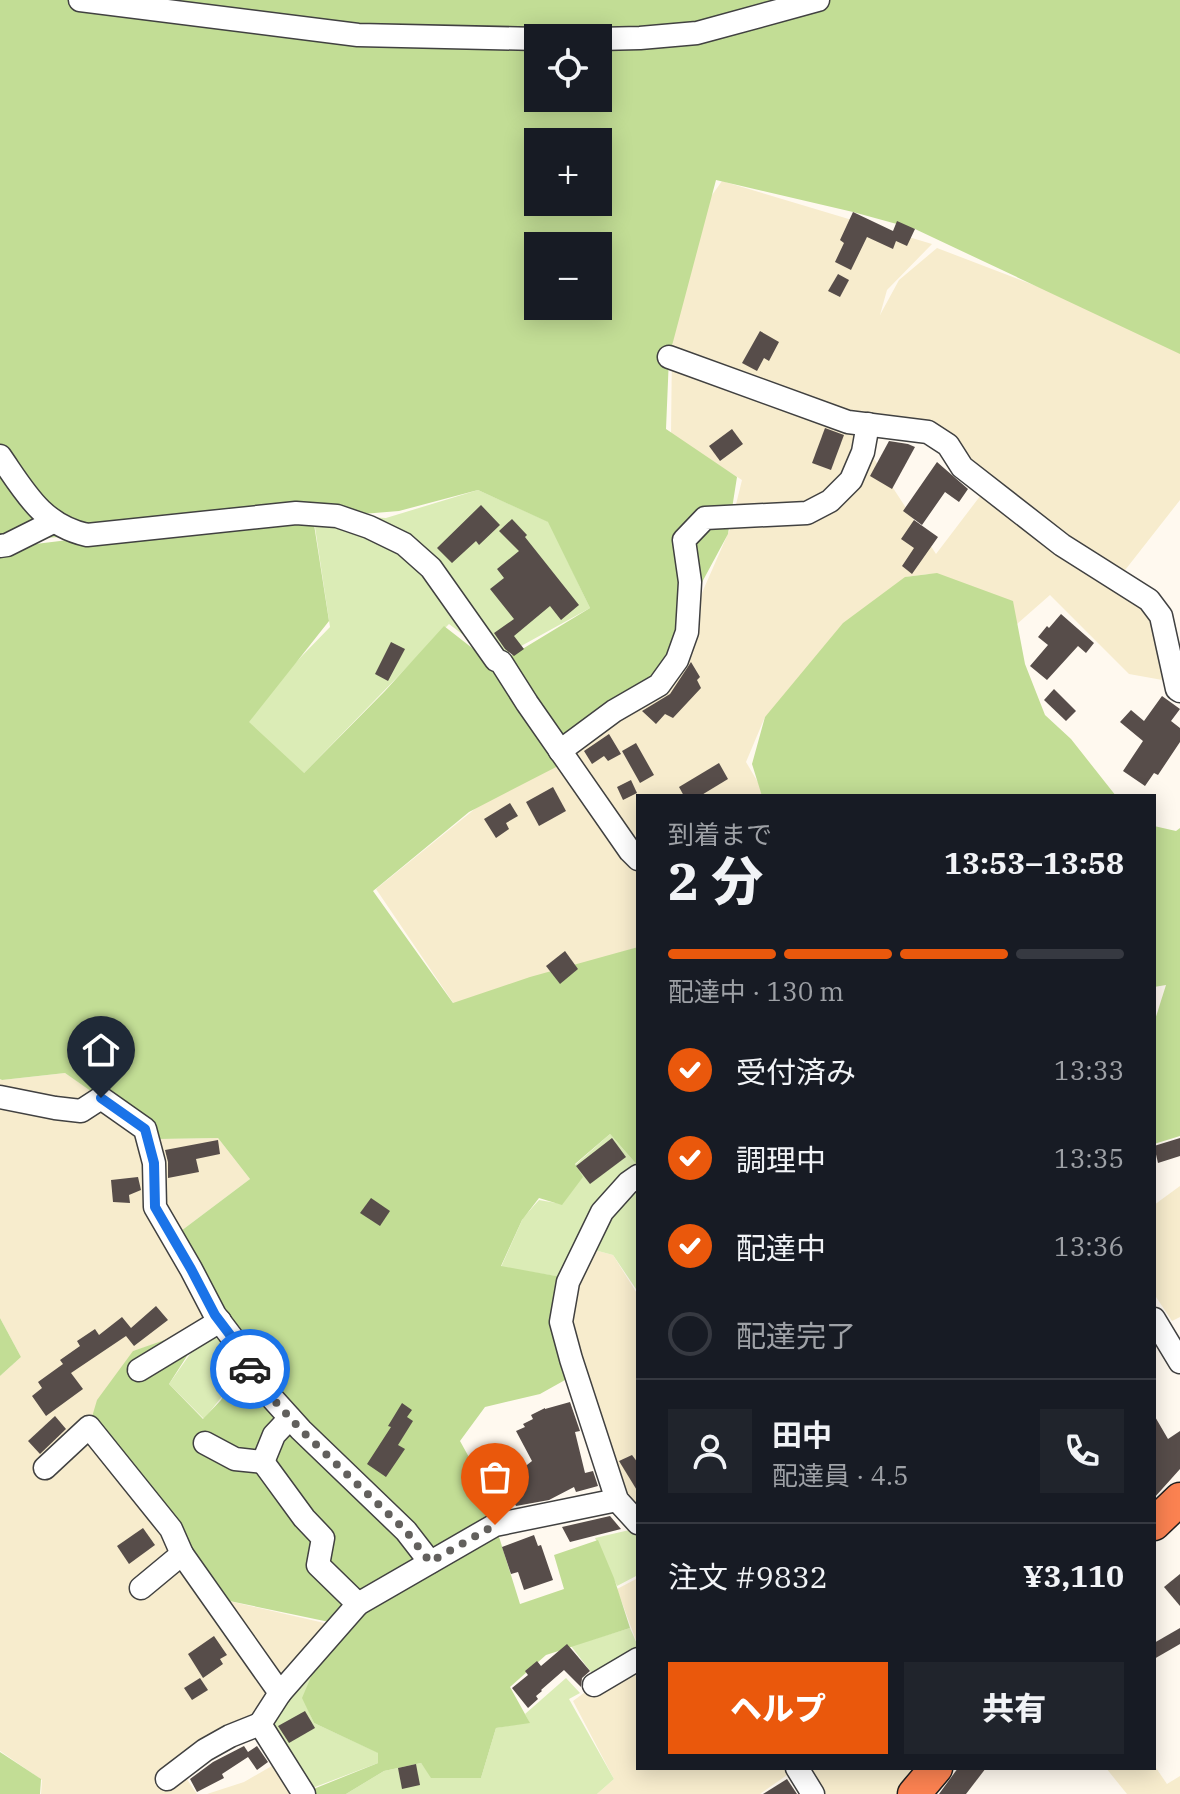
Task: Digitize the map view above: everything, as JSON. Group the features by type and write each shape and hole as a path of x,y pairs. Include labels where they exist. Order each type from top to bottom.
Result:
{"highway":[{"path":"1156,1522 1180,1499"},
{"path":"914,1794 934,1770"}],"street":[{"path":"80,0 358,35 524,39"},
{"path":"612,39 697,33 818,0"},
{"path":"669,357 848,422 928,432 938,438 948,445 962,467 1062,545 1149,600 1161,616 1177,689 1180,691"},
{"path":"560,751 614,711 659,685 677,660 687,632 690,582 684,540 694,529 705,518 807,513 830,501 851,480 863,452 868,424"},
{"path":"0,456 33,503 53,522 87,535 296,513 337,516 404,544 431,568 496,660 501,662 636,857"},
{"path":"0,546 53,522"},
{"path":"0,1097 81,1111 101,1098 145,1129 154,1163 155,1207 254,1378 290,1418 406,1531 430,1562"},
{"path":"636,1177 602,1212 568,1282 561,1322 617,1500 636,1521"},
{"path":"139,1370 220,1321"},
{"path":"1156,1322 1180,1362"},
{"path":"263,1462 274,1435 290,1418"},
{"path":"45,1468 89,1427 171,1529 182,1554 280,1693"},
{"path":"205,1443 235,1459 263,1462 304,1518 323,1538 318,1565 358,1604"},
{"path":"167,1779 205,1750 260,1724 280,1693 358,1604 495,1525 617,1500"},
{"path":"141,1588 182,1554"},
{"path":"594,1685 636,1660"},
{"path":"260,1724 301,1793"},
{"path":"798,1770 813,1794"}],"shaded area":[{"path":"722,181 932,244 887,290 880,315 899,280 937,248 1107,313 1180,347 1180,500 1122,574 1167,641 1168,681 1129,674 1050,595 1017,624 1003,598 928,574 906,577 765,717 746,762 765,794 636,794 636,948 454,1004 376,889 476,808 576,739 687,627 730,529 742,480 671,435 672,347 686,232","holes":["854,428 931,430 987,487 936,554"]},
{"path":"65,1073 159,1139 218,1138 250,1179 169,1240 221,1323 133,1351 220,1599 333,1625 270,1703 180,1769 197,1794 41,1794 42,1780 0,1751 0,1376 21,1357 0,1318 0,1079"},
{"path":"1180,1186 1180,1317 1172,1321 1156,1297 1156,1204"},
{"path":"587,1248 613,1255 636,1292 636,1515 620,1498 562,1319"},
{"path":"636,1579 636,1641 617,1589"},
{"path":"636,1654 636,1770 788,1770 790,1773 760,1794 597,1794 614,1779 573,1701"},
{"path":"284,1759 295,1794 207,1794 244,1782"},
{"path":"1156,1768 1167,1784 1180,1776 1180,1794 1127,1794 1108,1770"},
{"path":"801,1770 920,1770 898,1794 814,1794"}],"green space":[{"path":"0,0 1180,0 1180,354 915,229 716,180 669,357 666,429 737,477 728,534 686,612 667,668 554,742 501,662 590,608 548,522 478,490 399,511 313,518 329,621 249,722 304,773 444,626 499,669 562,764 469,812 373,891 453,1003 530,977 636,948 636,1164 610,1134 575,1164 583,1177 562,1205 539,1198 522,1220 501,1266 567,1278 574,1375 540,1394 485,1407 460,1441 481,1479 520,1604 564,1589 554,1555 598,1540 630,1628 546,1655 510,1687 530,1723 496,1728 481,1778 431,1778 421,1763 384,1771 346,1794 301,1794 378,1763 378,1753 314,1723 302,1698 334,1623 220,1599 89,1427 97,1400 133,1351 182,1334 203,1331 169,1384 203,1419 221,1400 244,1357 169,1240 250,1179 218,1138 159,1139 65,1073 0,1079 0,544 19,546 134,532 0,541"},
{"path":"478,490 549,522 590,608 496,660 449,624 303,774 240,720 330,627 313,514 386,518"},
{"path":"937,573 1013,601 1025,664 1045,715 1071,739 1114,794 761,794 752,764 765,717 843,623 905,577"},
{"path":"1156,826 1176,831 1180,828 1180,1136 1156,1143 1156,1017 1166,985 1156,987"},
{"path":"610,1134 636,1164 636,1289 613,1255 587,1248 567,1278 501,1267 523,1218 539,1200 562,1204 575,1165"},
{"path":"216,1317 245,1360 204,1419 169,1384"},
{"path":"0,1318 21,1357 0,1376"},
{"path":"636,1528 636,1576 617,1586 595,1538"},
{"path":"630,1628 636,1642 636,1654 597,1680 571,1646"},
{"path":"307,1662 314,1672 303,1698 314,1723 379,1753 378,1763 302,1792 260,1724"},
{"path":"566,1678 580,1693 569,1699 614,1779 597,1794 346,1794 384,1771 421,1763 432,1778 481,1778 496,1728 529,1722 525,1714"},
{"path":"0,1752 41,1779 40,1794 0,1794"}],"building":[{"path":"853,212 893,231 897,221 915,229 907,246 896,241 893,249 867,237 851,270 835,262 844,243 840,240"},
{"path":"838,274 849,280 840,297 828,291"},
{"path":"760,331 779,342 769,361 764,358 757,371 742,363"},
{"path":"825,428 844,435 831,470 812,463"},
{"path":"732,429 743,444 720,461 709,446"},
{"path":"889,441 915,447 892,489 870,476"},
{"path":"937,462 968,489 959,502 945,492 922,525 903,511"},
{"path":"481,505 500,525 479,545 476,541 452,563 437,548"},
{"path":"512,519 579,605 561,620 550,606 514,636 524,649 514,656 494,633 514,619 490,589 504,578 497,569 519,551 499,531"},
{"path":"914,520 938,537 912,574 902,566 914,548 901,539"},
{"path":"1061,614 1094,643 1086,653 1078,646 1047,680 1030,666 1048,645 1038,637"},
{"path":"391,642 405,649 388,681 375,674"},
{"path":"691,662 700,677 697,680 701,688 673,718 665,714 656,724 642,711 670,694"},
{"path":"1054,689 1076,711 1066,721 1044,700"},
{"path":"1162,696 1180,709 1171,721 1180,728 1180,742 1158,775 1154,773 1145,786 1123,771 1143,741 1120,722 1131,710 1144,721"},
{"path":"609,734 621,754 608,761 604,756 592,764 584,751"},
{"path":"636,743 654,775 640,783 622,751"},
{"path":"719,763 728,779 703,794 683,794 679,787"},
{"path":"631,780 637,793 623,800 617,787"},
{"path":"553,787 566,811 539,826 526,802"},
{"path":"510,803 518,816 506,823 509,829 496,838 484,819"},
{"path":"565,951 578,969 560,984 546,966"},
{"path":"612,1138 626,1157 590,1184 576,1166"},
{"path":"1180,1138 1180,1156 1158,1163 1156,1145"},
{"path":"218,1140 220,1154 196,1159 199,1172 168,1178 165,1150"},
{"path":"138,1177 141,1190 129,1195 130,1203 113,1202 111,1180"},
{"path":"371,1198 390,1211 380,1226 360,1213"},
{"path":"156,1306 168,1320 134,1346 126,1336 71,1373 83,1389 46,1416 32,1396 42,1388 38,1382 63,1364 60,1360 80,1346 77,1341 95,1329 99,1335 122,1317 131,1328"},
{"path":"570,1402 580,1431 575,1432 585,1473 593,1471 598,1486 576,1492 574,1487 549,1500 516,1506 503,1484 532,1461 516,1431 533,1419 531,1415"},
{"path":"402,1403 412,1410 407,1417 413,1421 398,1445 405,1449 386,1477 367,1464 391,1427 388,1426"},
{"path":"55,1416 66,1429 40,1454 28,1441"},
{"path":"1156,1418 1168,1439 1180,1431 1180,1469 1156,1496"},
{"path":"632,1455 636,1460 636,1489 619,1461"},
{"path":"610,1516 621,1529 570,1542 562,1527"},
{"path":"143,1528 155,1545 129,1564 117,1546"},
{"path":"534,1535 538,1546 541,1545 553,1580 524,1590 518,1572 511,1574 502,1547"},
{"path":"1180,1574 1180,1606 1164,1587"},
{"path":"1180,1628 1180,1644 1156,1658 1156,1642"},
{"path":"214,1636 227,1655 220,1659 223,1664 203,1678 188,1654"},
{"path":"567,1644 590,1671 582,1678 581,1687 564,1670 541,1690 536,1696 538,1699 528,1708 512,1688 528,1675 525,1671 537,1661 541,1666"},
{"path":"200,1678 208,1690 192,1700 184,1688"},
{"path":"305,1711 315,1728 289,1743 278,1726"},
{"path":"244,1746 248,1752 257,1746 268,1762 257,1770 248,1757 222,1774 224,1778 197,1792 190,1779 213,1762"},
{"path":"416,1764 420,1785 402,1789 398,1768"},
{"path":"957,1770 984,1770 966,1794 939,1794"},
{"path":"787,1779 797,1794 763,1794"}],"way so far":[{"path":"250,1369 254,1378 301,1430 406,1531 430,1562 495,1525"}],"route":[{"path":"101,1098 145,1129 154,1163 155,1207 215,1315 237,1344 250,1369"}]}
